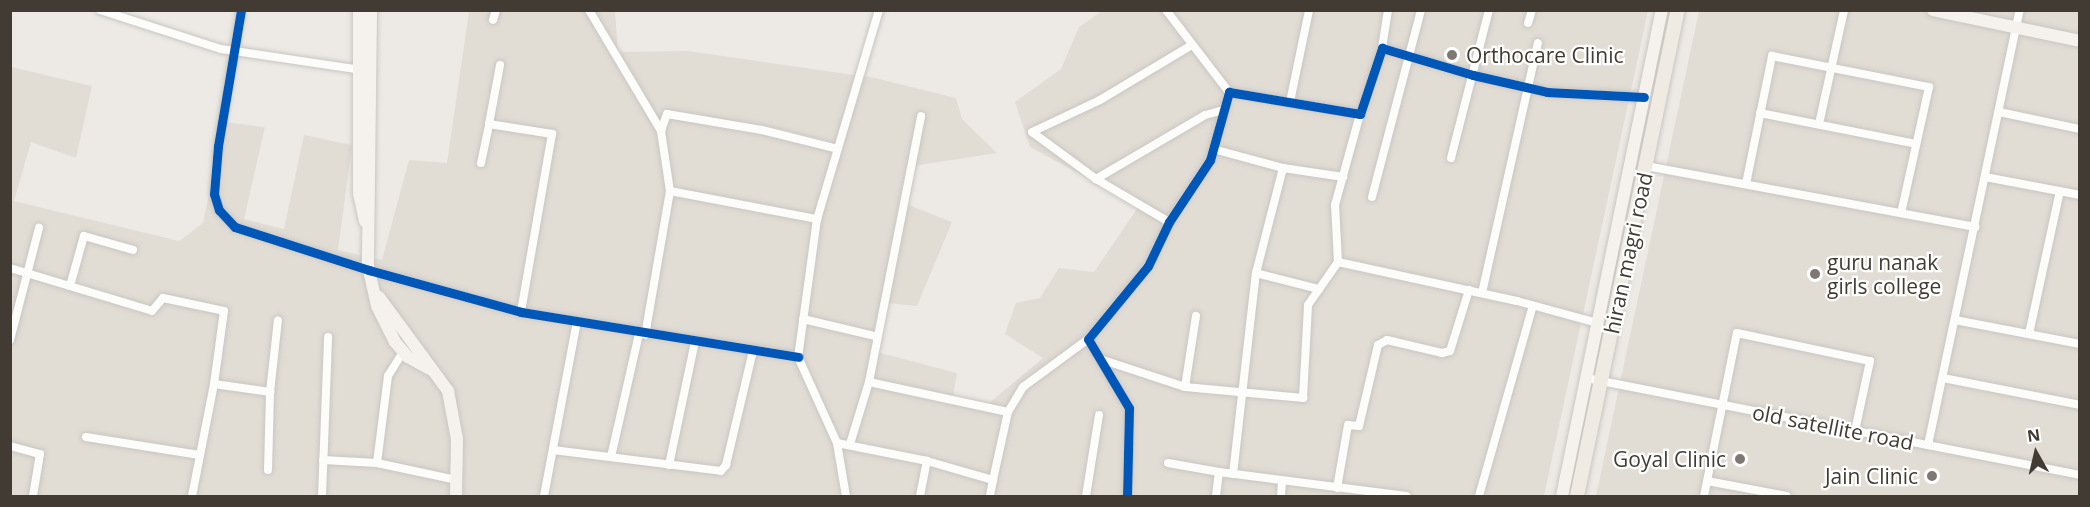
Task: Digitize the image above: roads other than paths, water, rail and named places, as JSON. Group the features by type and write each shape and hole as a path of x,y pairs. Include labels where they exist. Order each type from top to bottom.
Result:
{"main road":[{"name":"hiran magri road","path":"1577,496 1678,10"}],"street":[{"path":"100,10 235,51 363,70"},
{"path":"241,10 216,154 214,199 219,210 235,227 250,234 369,270 521,312 642,335 798,357"},
{"path":"359,10 363,70 359,193 367,225 369,270 383,320 403,352 430,369"},
{"path":"363,70 371,10"},
{"path":"588,10 661,131 670,191 642,335 611,458"},
{"path":"846,496 837,443 798,357 818,219 879,10"},
{"path":"1166,10 1229,92 1360,114"},
{"path":"1290,102 1309,10"},
{"path":"1103,360 1185,387 1302,398 1308,305 1338,262 1335,205 1360,114 1382,48 1388,10"},
{"path":"1372,197 1421,10"},
{"path":"1451,158 1489,10"},
{"path":"1528,23 1532,10"},
{"path":"1562,496 1662,10"},
{"path":"1819,124 1844,10"},
{"path":"1933,10 2079,41"},
{"path":"1928,446 2020,10"},
{"path":"1482,293 1538,43"},
{"path":"1169,222 1096,179 1032,132 1100,100 1192,45"},
{"path":"1382,48 1409,58 1527,87 1644,97"},
{"path":"1746,184 1772,56 1929,87 1901,213"},
{"path":"481,163 500,65"},
{"path":"990,496 1008,412 1023,387 1088,339 1148,266 1169,222 1213,149 1229,92"},
{"path":"1096,179 1205,115 1224,110"},
{"path":"1999,112 2079,129"},
{"path":"1761,113 1916,144"},
{"path":"661,131 668,114 762,130 838,149"},
{"path":"850,444 869,382 876,336 921,116"},
{"path":"489,124 552,134 521,312"},
{"path":"1213,149 1283,168 1343,177"},
{"path":"1646,166 1975,227"},
{"path":"1233,474 1256,273 1283,168"},
{"path":"1985,177 2079,195"},
{"path":"670,191 818,219"},
{"path":"2029,334 2060,191"},
{"path":"10,340 39,228"},
{"path":"70,286 84,236 133,250"},
{"path":"1338,262 1482,293 1598,323"},
{"path":"10,268 152,311 163,298 224,311 214,384 192,496"},
{"path":"1256,273 1319,289"},
{"path":"373,288 441,381 451,401 457,480 456,496"},
{"path":"1337,488 1347,425 1359,426 1378,345 1387,340 1442,353 1450,351 1469,290"},
{"path":"1479,496 1533,305"},
{"path":"1185,387 1196,316"},
{"path":"803,319 876,336"},
{"path":"268,470 270,392 278,320"},
{"path":"1955,320 2079,344"},
{"path":"544,496 577,322"},
{"path":"1704,496 1737,333 1870,361 1855,431"},
{"path":"322,496 328,337"},
{"path":"1088,339 1103,360 1129,408 1127,496"},
{"path":"669,465 695,342"},
{"path":"553,450 721,471 726,465 753,351"},
{"path":"377,463 388,376 403,352"},
{"name":"old satellite road","path":"1586,378 2079,475"},
{"path":"1942,378 2079,405"},
{"path":"869,382 1008,412"},
{"path":"214,384 270,392"},
{"path":"1086,496 1099,415"},
{"path":"86,436 200,456"},
{"path":"837,443 927,461 993,480"},
{"path":"10,446 40,454 33,496"},
{"path":"323,460 377,463 457,480"},
{"path":"920,496 927,461"},
{"path":"1168,463 1337,488 1357,493 1406,496"},
{"path":"1216,496 1219,472"},
{"path":"1281,496 1282,481"},
{"path":"1707,482 1787,496"}],"place":[{"name":"Orthocare Clinic","path":"1452,55"},
{"name":"guru nanak girls college","path":"1815,274"},
{"name":"Goyal Clinic","path":"1740,459"},
{"name":"Jain Clinic","path":"1932,476"}]}
